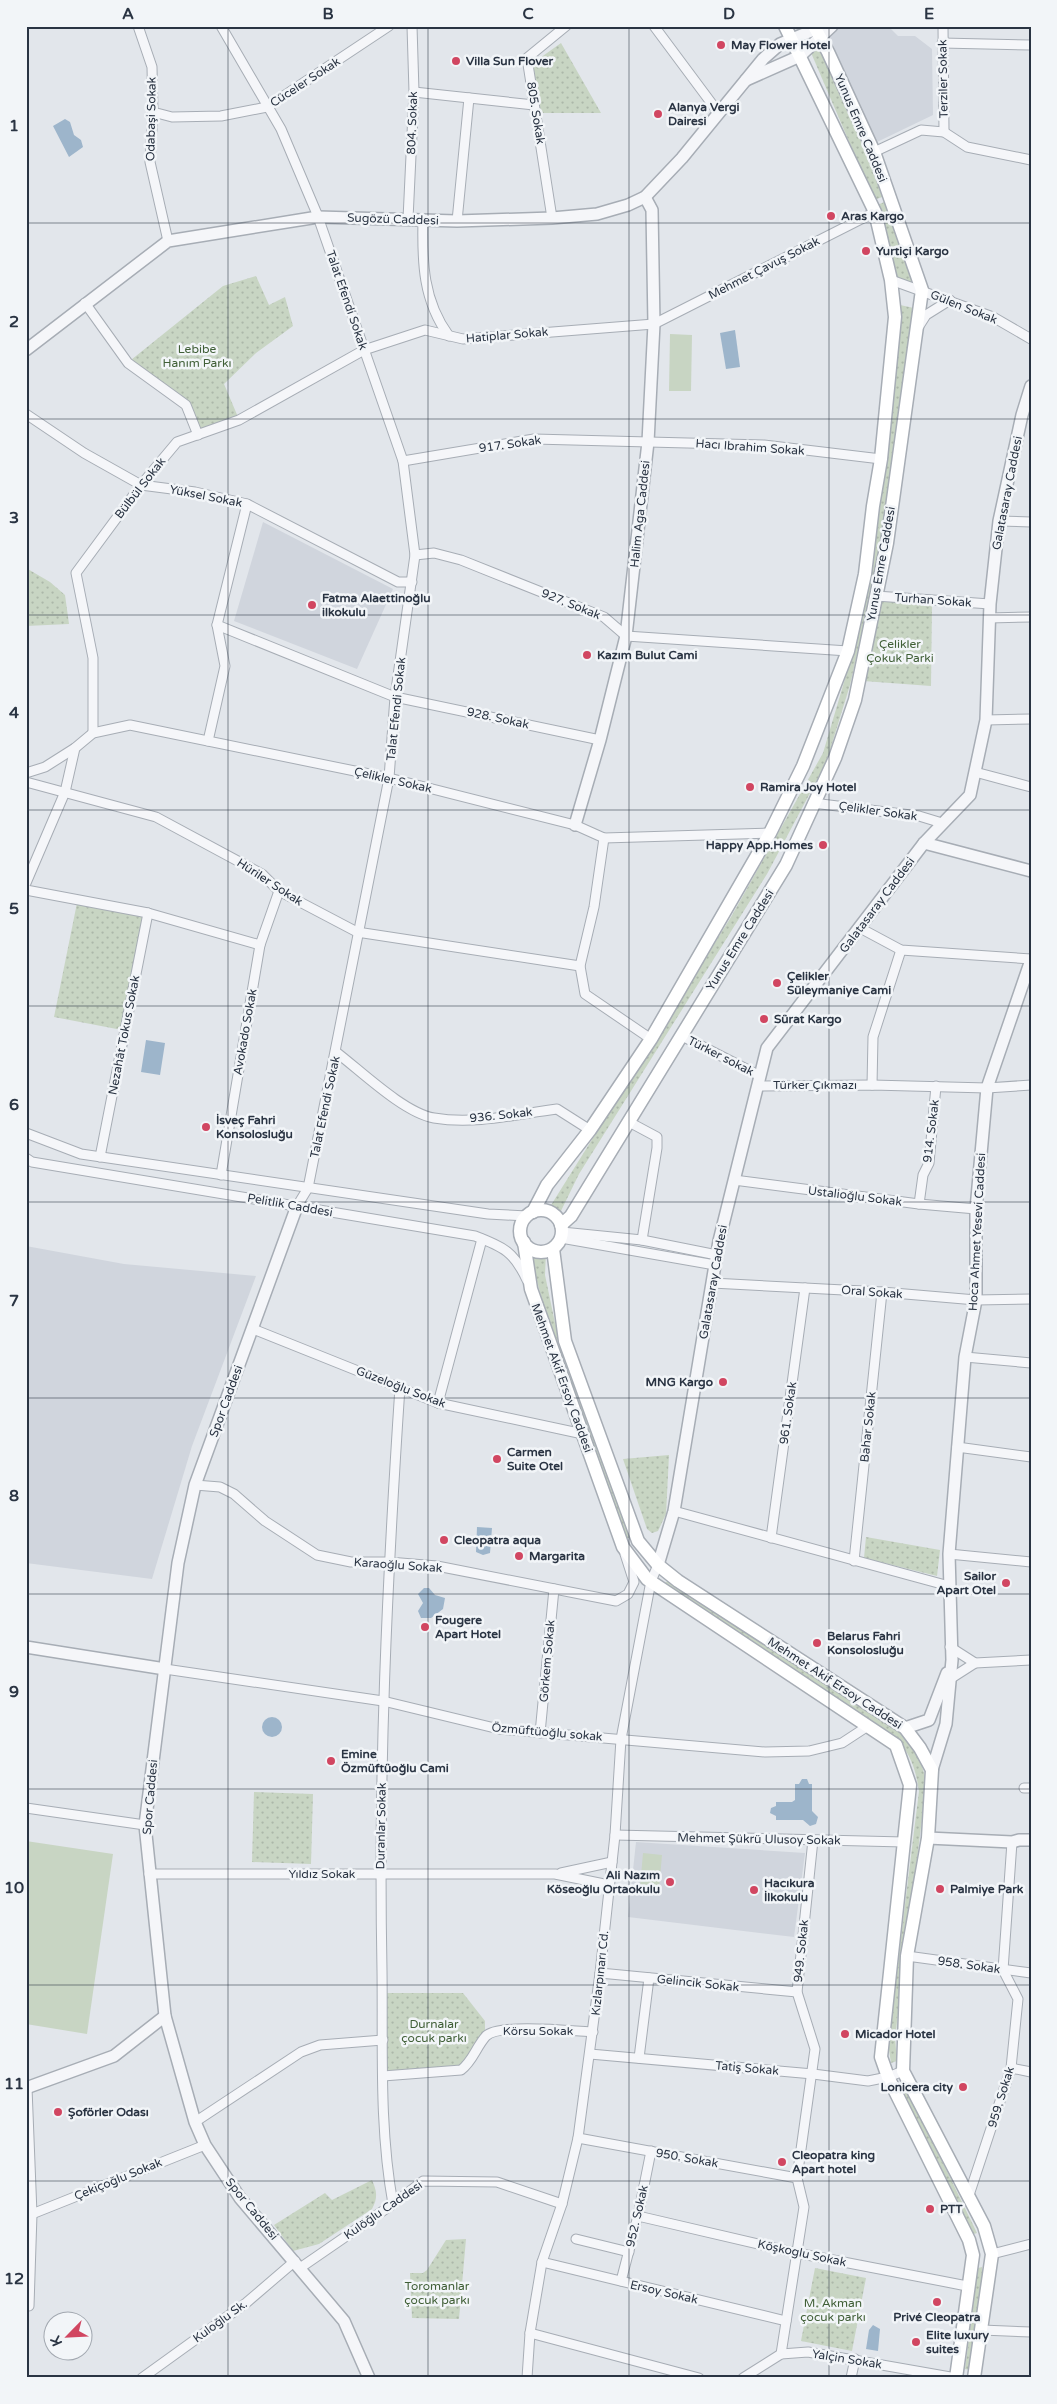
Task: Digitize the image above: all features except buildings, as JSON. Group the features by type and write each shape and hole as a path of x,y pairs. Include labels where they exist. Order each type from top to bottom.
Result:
{"main road":[{"name":"Yunus Emre Caddesi","path":"561,1232 786,865 835,758 856,700 887,542 922,290 874,152 817,31"},
{"name":"Yunus Emre Caddesi","path":"530,1214 547,1186 590,1130 651,1039 770,834 803,766 848,651 865,574 881,459 895,317 891,280 875,212 788,32"},
{"path":"524,1242 534,1251 553,1249 561,1232 553,1214 547,1211 530,1214 520,1231 524,1242 531,1289"},
{"name":"Mehmet Akif Ersoy Caddesi","path":"553,1249 565,1341 638,1542 658,1565 678,1581 904,1728 920,1748 932,1770"},
{"name":"Mehmet Akif Ersoy Caddesi","path":"531,1289 623,1547 652,1581 896,1744 910,1785 881,2057 888,2077 969,2240 973,2255"},
{"path":"932,1770 928,1838 907,1956 902,2071 969,2195 984,2226 992,2254 974,2378"},
{"path":"956,2378 967,2286 973,2255 992,2254"}],"street":[{"name":"Odabaşi Sokak","path":"138,26 152,67 153,112 150,162 168,241"},
{"name":"Talat Efendi Sokak","path":"221,26 281,128 318,217 403,461 415,555 396,697 389,778 357,932 336,1052 308,1188 297,1206"},
{"name":"Cüceler Sokak","path":"153,112 172,117 221,116 268,107 389,26"},
{"name":"804. Sokak","path":"408,219 414,92 412,26"},
{"name":"805. Sokak","path":"552,218 527,58 566,26"},
{"path":"654,26 718,112"},
{"path":"743,82 800,56 817,31 832,26"},
{"name":"Terziler Sokak","path":"943,26 944,132"},
{"name":"Sugözü Caddesi","path":"26,350 168,241 318,217 457,221 552,218 597,214 628,205 645,197 682,158 743,82 788,32 817,31"},
{"path":"942,43 1031,45"},
{"path":"414,92 534,105"},
{"path":"457,221 469,98"},
{"path":"874,152 921,130 944,132 966,147 1031,160"},
{"name":"Halim Aga Caddesi","path":"575,825 600,740 626,636 648,442 654,324 652,210 645,197"},
{"name":"Mehmet Çavuş Sokak","path":"654,324 875,212"},
{"path":"423,220 423,268 429,302 438,322 449,336"},
{"name":"Gülen Sokak","path":"891,280 993,317 1031,339"},
{"path":"917,328 926,315 950,300"},
{"path":"85,303 128,363 186,405 198,435"},
{"name":"Hatiplar Sokak","path":"364,350 425,330 463,339 654,324"},
{"name":"Bülbül Sokak","path":"93,733 92,658 76,573 141,485 177,442 239,420 364,350"},
{"name":"Galatasaray Caddesi","path":"658,1565 674,1511 716,1260 767,1048 924,843 970,795 986,720 989,618 999,520 1022,415 1031,386"},
{"name":"Yüksel Sokak","path":"26,406 29,415 84,453 141,485 195,492 247,504 398,582 412,582"},
{"name":"917. Sokak","path":"403,461 534,439 648,442"},
{"name":"Hacı Ibrahim Sokak","path":"648,442 764,445 881,459"},
{"path":"208,741 225,666 217,625 247,504"},
{"path":"999,520 1031,522"},
{"name":"927. Sokak","path":"415,555 434,553 461,560 604,617 626,636"},
{"name":"Turhan Sokak","path":"876,596 990,604"},
{"path":"989,618 1031,617"},
{"name":"928. Sokak","path":"217,625 396,697 600,740"},
{"path":"626,636 848,651"},
{"path":"986,720 1031,719"},
{"name":"Çelikler Sokak","path":"26,773 45,767 75,748 93,733 130,725 389,778 575,825 604,838 770,834"},
{"path":"26,883 65,792 75,748"},
{"path":"975,772 1031,787"},
{"name":"Hüriler Sokak","path":"26,782 156,817 262,874 279,891 357,932 580,966"},
{"name":"Çelikler Sokak","path":"813,803 918,816 942,823"},
{"path":"604,838 594,906 580,966 584,994 651,1039"},
{"path":"924,843 1031,870"},
{"path":"26,890 148,913 260,945"},
{"name":"Avokado Sokak","path":"221,1175 260,945 279,891"},
{"name":"Nezahât Tokus Sokak","path":"100,1157 148,913"},
{"path":"860,928 901,950 1031,960"},
{"name":"Türker Çıkmazı","path":"872,1085 873,1037 901,950"},
{"name":"Hoca Ahmet Yesevi Caddesi","path":"932,1770 946,1724 952,1660 950,1647 949,1554 965,1357 976,1300 976,1209 987,1088 1031,960"},
{"name":"Türker sokak","path":"682,1036 759,1081"},
{"name":"936. Sokak","path":"336,1052 402,1104 433,1118 477,1120 557,1109 590,1130"},
{"name":"Türker Çıkmazı","path":"759,1081 987,1088 1031,1085"},
{"name":"914. Sokak","path":"919,1204 923,1175 929,1163 936,1086"},
{"path":"629,1122 657,1137 657,1148 642,1240"},
{"name":"Pelitlik Caddesi","path":"26,1133 81,1154 488,1214 530,1214"},
{"name":"Pelitlik Caddesi","path":"26,1158 32,1162 482,1239 498,1245 518,1260 531,1289"},
{"name":"Ustalioğlu Sokak","path":"734,1180 919,1204 976,1209"},
{"name":"Spor Caddesi","path":"297,1206 195,1485 178,1563 145,1825 165,2016 195,2122 205,2145 240,2198 344,2321 369,2378"},
{"path":"561,1232 642,1240 716,1260"},
{"path":"561,1232 716,1260"},
{"path":"438,1403 482,1239"},
{"name":"Oral Sokak","path":"712,1283 882,1292 976,1300 1031,1299"},
{"name":"961. Sokak","path":"771,1538 805,1288"},
{"name":"Bahar Sokak","path":"854,1562 882,1292"},
{"name":"Güzeloğlu Sokak","path":"253,1329 438,1403 583,1434"},
{"path":"965,1357 1031,1363"},
{"name":"Duranlar Sokak","path":"393,2204 386,2164 380,1874 383,1701 389,1562 400,1387"},
{"path":"957,1447 1031,1457"},
{"name":"Karaoğlu Sokak","path":"195,1485 220,1487 234,1494 265,1521 317,1555 351,1562 389,1562 437,1566 616,1601 628,1594 634,1582 623,1547"},
{"path":"674,1511 854,1562 949,1586"},
{"path":"949,1554 1031,1562"},
{"name":"Kızlarpınarı Cd.","path":"527,2378 530,2333 542,2262 562,2204 578,2138 593,2032 610,1885 621,1739 652,1581 658,1565"},
{"name":"Görkem Sokak","path":"540,1733 554,1589"},
{"path":"26,1646 165,1669"},
{"path":"950,1647 975,1663"},
{"name":"Hoca Ahmet Yesevi Caddesi","path":"904,1728 929,1720 952,1660"},
{"path":"950,1679 975,1663 1031,1660"},
{"name":"Özmüftüoğlu sokak","path":"165,1669 383,1701 499,1729 765,1752 809,1751 842,1743 868,1726"},
{"path":"26,1808 145,1825"},
{"name":"Mehmet Şükrü Ulusoy Sokak","path":"615,1835 904,1842"},
{"path":"928,1838 1012,1842 1031,1840"},
{"name":"949. Sokak","path":"797,2178 815,2049 797,1992 813,1840"},
{"path":"1003,1970 1012,1842"},
{"path":"556,1874 612,1862"},
{"name":"Yıldız Sokak","path":"150,1874 556,1874"},
{"path":"556,1874 610,1885"},
{"name":"958. Sokak","path":"907,1956 1031,1973"},
{"name":"959. Sokak","path":"969,2195 1011,2068 1018,1999 1003,1970"},
{"name":"Gelincik Sokak","path":"600,1973 797,1992"},
{"path":"639,2058 649,1978"},
{"path":"29,2306 32,2214 27,2088 114,2056 165,2016"},
{"name":"Körsu Sokak","path":"383,2076 461,2070 470,2063 487,2036 496,2031 530,2029 593,2032"},
{"path":"195,2122 301,2052 320,2045 383,2040"},
{"name":"Tatiş Sokak","path":"590,2054 813,2074 868,2081 888,2077 902,2071"},
{"path":"1011,2068 1031,2072"},
{"name":"950. Sokak","path":"578,2138 797,2178"},
{"name":"Çekiçoğlu Sokak","path":"32,2214 205,2145"},
{"name":"952. Sokak","path":"621,2281 638,2216 651,2151"},
{"path":"781,2354 804,2207 797,2178"},
{"name":"Kulöğlu Caddesi","path":"297,2265 393,2204 423,2180 497,2182 562,2204"},
{"name":"Köşkoglu Sokak","path":"638,2216 798,2253 967,2286"},
{"path":"576,2240 628,2252"},
{"path":"992,2254 1031,2244"},
{"name":"Ersoy Sokak","path":"542,2262 786,2321"},
{"name":"Kuloğlu Sk.","path":"146,2377 297,2265"},
{"path":"982,2330 1031,2332"},
{"path":"530,2333 699,2378"},
{"name":"Yalçin Sokak","path":"743,2378 781,2354 808,2352 956,2378"},
{"path":"852,2378 855,2359"}],"shaded area":[{"path":"838,26 888,26 898,36 915,36 932,49 933,115 877,142 827,35"},
{"name":"Fatma Alaettinoğlu ilkokulu","path":"263,522 393,589 357,669 234,621"},
{"path":"26,1246 124,1264 256,1276 192,1446 152,1579 26,1563"},
{"path":"636,1842 805,1853 794,1937 628,1917"}],"green space":[{"path":"816,36 885,196 874,200 806,41"},
{"path":"561,43 601,113 540,113 533,63"},
{"path":"887,201 916,284 894,277 877,205"},
{"name":"Lebibe Hanım Parkı","path":"256,276 269,305 285,297 293,326 256,353 224,384 238,417 201,430 190,402 131,360 223,286"},
{"path":"900,305 914,308 880,551 850,685 826,763 767,874 579,1174 559,1215 548,1210 731,917 823,753 856,642 871,564 892,418"},
{"path":"670,334 692,335 691,391 669,391"},
{"path":"26,568 50,582 65,595 69,624 26,626"},
{"name":"Çelikler Çokuk Parki","path":"879,600 932,603 931,686 863,681"},
{"path":"77,903 144,916 122,1030 54,1017"},
{"path":"546,1252 545,1275 555,1323 631,1537 625,1539 549,1325 530,1256"},
{"path":"669,1455 666,1514 658,1531 652,1533 647,1529 623,1459"},
{"path":"866,1537 940,1550 937,1576 864,1558"},
{"path":"669,1580 901,1731 918,1756 926,1786 895,2038 897,2061 891,2063 888,2043 919,1791 915,1771 910,1759 900,1743 665,1583"},
{"path":"254,1792 313,1794 311,1864 252,1862"},
{"path":"26,1841 113,1854 87,2034 26,2024"},
{"path":"643,1853 662,1855 659,1889 640,1887"},
{"name":"Durnalar çocuk parkı","path":"386,1993 463,1993 485,2021 485,2034 460,2067 386,2072"},
{"path":"906,2087 977,2233 971,2235 900,2090"},
{"path":"372,2180 376,2194 372,2209 319,2244 293,2251 274,2225 325,2193 332,2200"},
{"name":"Toromanlar çocuk parkı","path":"466,2239 459,2319 412,2318 410,2273 423,2273 427,2270 446,2240"},
{"path":"982,2267 970,2370 965,2369 978,2268"},
{"name":"M. Akman çocuk parkı","path":"815,2268 866,2278 852,2351 801,2341"},
{"path":"835,2288 845,2295 846,2299 839,2309 835,2310 825,2303 824,2299 831,2289"}],"water":[{"path":"65,119 70,122 74,135 81,140 83,147 69,157 53,126"},
{"path":"735,330 740,367 726,369 720,333"},
{"path":"146,1040 165,1043 160,1075 141,1072"},
{"path":"477,1527 492,1528 490,1553 483,1555 476,1552"},
{"path":"424,1588 429,1588 435,1595 445,1598 443,1609 431,1618 421,1618 418,1611 423,1603 418,1594"},
{"path":"268,1717 276,1717 282,1723 282,1731 276,1737 268,1737 262,1731 262,1723"},
{"path":"802,1779 807,1779 809,1784 812,1784 812,1811 818,1817 816,1824 810,1826 803,1820 776,1820 776,1816 770,1813 771,1808 776,1806 776,1802 792,1802 795,1800 795,1784 799,1784"},
{"path":"873,2325 880,2329 878,2351 866,2349 869,2330"}],"place":[{"name":"May Flower Hotel","path":"721,45"},
{"name":"Villa Sun Flover","path":"456,61"},
{"name":"Alanya Vergi Dairesi","path":"658,114"},
{"name":"Aras Kargo","path":"831,216"},
{"name":"Yurtiçi Kargo","path":"866,251"},
{"name":"Fatma Alaettinoğlu ilkokulu","path":"312,605"},
{"name":"Kazım Bulut Cami","path":"587,655"},
{"name":"Ramira Joy Hotel","path":"750,787"},
{"name":"Happy App.Homes","path":"823,845"},
{"name":"Çelikler Süleymaniye Cami","path":"777,983"},
{"name":"Sürat Kargo","path":"764,1019"},
{"name":"İsveç Fahri Konsolosluğu","path":"206,1127"},
{"name":"MNG Kargo","path":"723,1382"},
{"name":"Carmen Suite Otel","path":"497,1459"},
{"name":"Cleopatra aqua","path":"444,1540"},
{"name":"Margarita","path":"519,1556"},
{"name":"Sailor Apart Otel","path":"1006,1583"},
{"name":"Fougere Apart Hotel","path":"425,1627"},
{"name":"Belarus Fahri Konsolosluğu","path":"817,1643"},
{"name":"Emine Özmüftüoğlu Cami","path":"331,1761"},
{"name":"Ali Nazım Köseoğlu Ortaokulu","path":"670,1882"},
{"name":"Palmiye Park","path":"940,1889"},
{"name":"Hacıkura İlkokulu","path":"754,1890"},
{"name":"Micador Hotel","path":"845,2034"},
{"name":"Lonicera city","path":"963,2087"},
{"name":"Şoförler Odası","path":"58,2112"},
{"name":"Cleopatra king Apart hotel","path":"782,2162"},
{"name":"PTT","path":"930,2209"},
{"name":"Privé Cleopatra","path":"937,2302"},
{"name":"Elite luxury suites","path":"916,2342"}]}
